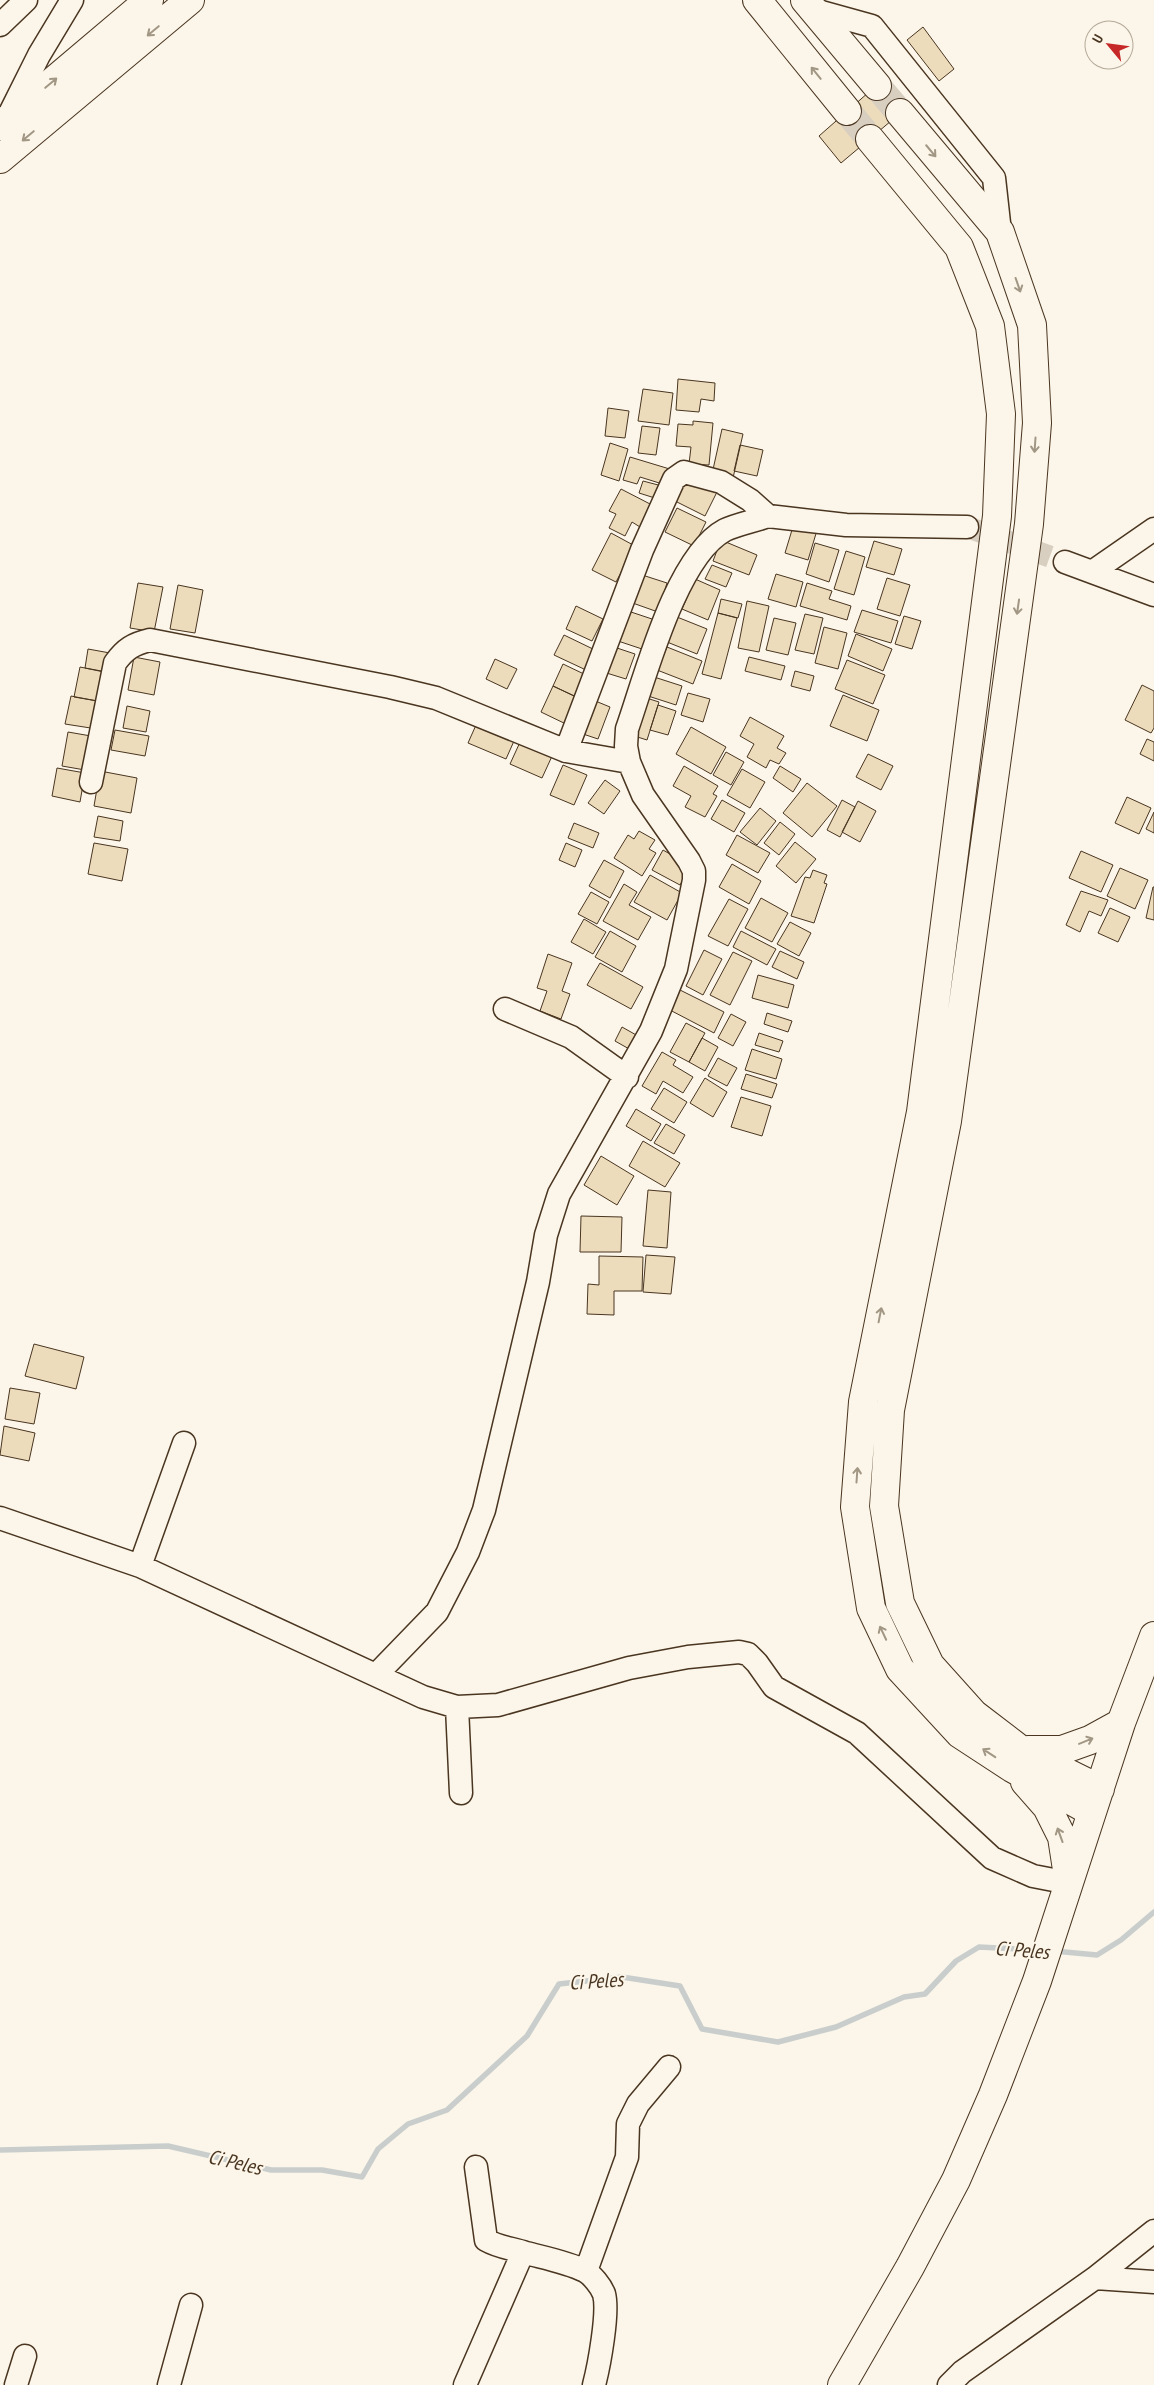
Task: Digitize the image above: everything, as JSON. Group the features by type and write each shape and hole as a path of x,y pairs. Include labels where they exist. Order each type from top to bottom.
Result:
{"highway":[{"path":"3,123 149,0"},
{"path":"0,159 190,0"},
{"path":"757,0 847,111"},
{"path":"809,5 876,86"},
{"path":"900,113 1000,232 1032,325 1036,423 1029,524 947,1121 890,1410 884,1506 900,1603 930,1665 1017,1759 1047,1807 1062,1838 1069,1883"},
{"path":"870,138 959,247 990,326 1001,414 997,516 920,1112 863,1402 855,1507 871,1608 900,1669 960,1734 1017,1759 1096,1800"},
{"path":"842,2385 910,2267 956,2180 993,2095 1037,1981 1121,1723 1154,1636"},
{"path":"1017,1759 1062,1750 1090,1740 1121,1723"}],"street":[{"path":"0,25 26,0"},
{"path":"3,123 39,55 72,0"},
{"path":"809,5 872,26 994,178 1000,232"},
{"path":"566,751 638,559 674,479 684,472 721,482 750,500 768,516"},
{"path":"377,1674 437,1612 468,1552 484,1510 538,1282 546,1235 559,1194 651,1031 676,969 694,871 643,795 629,762 626,746 627,729 674,598 702,550 724,530 768,516 846,524 967,527"},
{"path":"1092,572 1154,529"},
{"path":"1065,562 1154,595"},
{"path":"91,782 115,662 124,651 134,644 150,640 390,687 436,698 566,751 629,762"},
{"path":"505,1009 571,1037 626,1077"},
{"path":"140,1566 184,1443"},
{"path":"0,1518 140,1566 377,1674 423,1697 457,1707 498,1705 628,1668 688,1657 739,1652 748,1654 758,1663 764,1675 774,1687 857,1733 992,1858 1033,1876 1069,1883"},
{"path":"457,1707 461,1793"},
{"path":"586,2271 627,2157 628,2124 638,2104 669,2066"},
{"path":"476,2167 486,2240 499,2247 523,2252 586,2271 600,2285 604,2295 599,2368 594,2385"},
{"path":"948,2385 962,2372 1095,2278 1154,2231"},
{"path":"465,2385 523,2252"},
{"path":"1095,2278 1154,2282"},
{"path":"169,2385 191,2305"},
{"path":"16,2385 26,2356"}],"building":[{"path":"923,27 954,69 939,81 907,40"},
{"path":"886,77 910,105 841,163 819,136"},
{"path":"678,379 715,383 714,401 701,399 699,412 676,410"},
{"path":"643,389 673,393 669,425 638,421"},
{"path":"608,408 629,411 625,438 605,436"},
{"path":"693,421 713,423 709,465 689,464 691,447 676,446 678,424 693,425"},
{"path":"642,426 660,428 656,455 638,453"},
{"path":"722,429 743,434 733,478 712,474"},
{"path":"610,443 628,449 619,481 601,475"},
{"path":"740,445 763,450 757,476 734,471"},
{"path":"630,457 673,470 669,486 640,477 637,484 623,480"},
{"path":"687,477 717,492 705,516 675,501"},
{"path":"643,481 662,486 658,499 639,493"},
{"path":"621,489 652,505 640,527 632,522 625,536 609,528 616,514 609,511"},
{"path":"677,508 706,522 694,546 665,532"},
{"path":"795,520 818,527 808,560 785,553"},
{"path":"611,533 635,546 616,582 592,570"},
{"path":"721,540 757,555 749,575 713,561"},
{"path":"874,541 902,549 894,575 866,567"},
{"path":"815,543 839,550 829,582 806,574"},
{"path":"846,551 865,557 854,595 834,589"},
{"path":"712,565 732,573 726,587 705,579"},
{"path":"636,573 667,583 658,612 627,601"},
{"path":"776,574 803,582 796,607 768,599"},
{"path":"887,578 910,585 900,616 877,609"},
{"path":"695,579 720,590 708,620 682,609"},
{"path":"138,583 163,587 154,632 130,628"},
{"path":"807,583 832,591 829,599 851,606 847,620 800,606"},
{"path":"178,585 203,590 195,633 170,629"},
{"path":"721,599 742,604 738,618 718,613"},
{"path":"747,601 769,606 759,652 738,648"},
{"path":"576,606 603,619 592,641 566,629"},
{"path":"625,610 655,620 645,650 615,640"},
{"path":"862,610 898,621 891,643 854,632"},
{"path":"718,613 737,618 721,679 702,674"},
{"path":"805,614 823,618 814,654 795,650"},
{"path":"904,616 921,621 912,649 895,644"},
{"path":"677,617 707,629 697,654 667,642"},
{"path":"774,618 796,623 788,655 766,650"},
{"path":"824,627 847,633 838,669 815,663"},
{"path":"856,634 892,649 883,671 848,656"},
{"path":"564,635 595,650 586,670 554,655"},
{"path":"608,645 635,654 626,679 600,671"},
{"path":"667,647 702,661 693,684 657,670"},
{"path":"88,649 110,653 107,672 85,668"},
{"path":"134,657 160,662 154,695 128,690"},
{"path":"749,657 785,666 781,680 745,671"},
{"path":"495,659 517,669 507,689 486,679"},
{"path":"847,660 885,675 873,704 835,689"},
{"path":"563,664 586,675 576,697 553,686"},
{"path":"80,667 104,672 98,701 74,697"},
{"path":"795,671 814,676 810,691 791,686"},
{"path":"651,676 682,686 676,705 645,695"},
{"path":"1142,685 1154,691 1154,728 1151,733 1125,720"},
{"path":"553,686 581,699 568,725 541,712"},
{"path":"688,693 710,699 703,722 681,715"},
{"path":"843,695 879,710 867,741 830,726"},
{"path":"71,696 102,702 97,729 65,724"},
{"path":"640,696 659,702 647,740 628,734"},
{"path":"593,700 610,707 598,739 580,733"},
{"path":"658,705 676,711 668,735 650,730"},
{"path":"127,706 150,711 146,732 123,728"},
{"path":"750,717 784,736 777,748 786,753 779,764 770,760 766,768 747,757 754,744 740,736"},
{"path":"476,725 514,741 506,759 468,743"},
{"path":"691,727 726,747 711,774 676,754"},
{"path":"115,730 149,736 145,756 111,750"},
{"path":"68,732 91,736 85,770 62,766"},
{"path":"1147,739 1154,742 1154,761 1140,754"},
{"path":"521,740 553,754 542,778 510,764"},
{"path":"726,752 744,762 731,785 713,775"},
{"path":"868,754 893,766 881,790 856,777"},
{"path":"563,765 587,775 574,805 550,795"},
{"path":"684,766 718,786 713,794 717,796 705,817 685,807 691,796 673,786"},
{"path":"780,766 801,779 793,792 773,778"},
{"path":"57,768 85,773 80,802 52,796"},
{"path":"742,769 765,782 750,808 727,795"},
{"path":"100,771 137,778 131,813 94,806"},
{"path":"605,780 620,791 604,814 588,803"},
{"path":"807,783 837,806 812,837 783,813"},
{"path":"1127,797 1151,808 1139,834 1115,823"},
{"path":"722,800 745,813 734,832 711,819"},
{"path":"842,800 855,807 840,837 827,830"},
{"path":"858,801 876,811 860,842 842,832"},
{"path":"760,808 776,821 757,845 740,832"},
{"path":"1154,812 1154,833 1146,829"},
{"path":"98,816 123,821 120,841 94,837"},
{"path":"780,822 795,834 779,855 764,843"},
{"path":"574,823 599,833 593,848 568,838"},
{"path":"639,831 655,840 649,849 656,853 642,876 614,858 628,835 634,839"},
{"path":"737,835 770,853 758,873 726,855"},
{"path":"795,842 816,859 796,883 776,866"},
{"path":"94,843 128,849 122,881 88,874"},
{"path":"566,843 582,850 575,867 559,860"},
{"path":"663,850 691,866 680,885 652,870"},
{"path":"1081,851 1113,865 1101,892 1069,878"},
{"path":"604,860 624,871 610,898 589,886"},
{"path":"732,864 761,881 749,904 719,887"},
{"path":"1120,868 1148,880 1135,909 1107,896"},
{"path":"813,870 827,875 824,883 827,884 814,923 791,916 805,877 810,878"},
{"path":"650,875 682,893 667,920 634,902"},
{"path":"624,884 637,892 629,905 651,917 638,940 603,921"},
{"path":"1154,887 1154,920 1146,918"},
{"path":"1081,891 1108,900 1101,916 1089,911 1080,932 1066,925"},
{"path":"591,892 609,902 597,924 578,914"},
{"path":"761,898 788,913 772,942 745,928"},
{"path":"729,899 748,909 728,946 708,936"},
{"path":"1110,908 1130,917 1118,942 1098,933"},
{"path":"584,919 606,932 593,954 571,942"},
{"path":"790,922 811,933 799,956 777,944"},
{"path":"610,931 636,946 622,972 595,957"},
{"path":"741,931 776,949 767,965 733,947"},
{"path":"704,950 722,959 703,995 686,986"},
{"path":"780,951 804,962 797,979 772,967"},
{"path":"733,952 752,961 730,1005 710,995"},
{"path":"548,954 572,963 562,991 570,994 561,1019 540,1011 547,991 537,988"},
{"path":"600,963 643,987 631,1009 587,985"},
{"path":"758,975 794,985 788,1008 752,998"},
{"path":"678,989 724,1012 714,1033 668,1009"},
{"path":"767,1013 792,1021 788,1032 764,1024"},
{"path":"731,1014 746,1022 733,1046 718,1038"},
{"path":"686,1023 705,1033 689,1062 670,1052"},
{"path":"622,1027 638,1036 631,1050 615,1041"},
{"path":"759,1033 783,1041 779,1052 755,1045"},
{"path":"702,1038 718,1047 705,1071 689,1062"},
{"path":"752,1049 782,1059 776,1079 745,1070"},
{"path":"662,1052 676,1060 673,1065 693,1077 683,1093 663,1081 656,1094 642,1086"},
{"path":"718,1058 737,1068 727,1086 708,1076"},
{"path":"746,1074 777,1084 772,1098 741,1089"},
{"path":"705,1078 727,1092 713,1117 690,1103"},
{"path":"664,1088 687,1102 674,1123 651,1109"},
{"path":"741,1097 771,1106 762,1136 731,1127"},
{"path":"636,1109 661,1124 651,1141 626,1126"},
{"path":"666,1124 685,1135 674,1154 654,1143"},
{"path":"643,1141 680,1163 665,1187 629,1166"},
{"path":"601,1156 634,1176 617,1205 584,1185"},
{"path":"648,1190 671,1192 667,1248 643,1246"},
{"path":"581,1216 622,1217 621,1252 580,1252"},
{"path":"646,1255 675,1257 671,1294 643,1292"},
{"path":"599,1256 643,1257 642,1291 614,1291 614,1315 587,1314 588,1284 599,1285"},
{"path":"34,1344 84,1357 76,1389 25,1376"},
{"path":"10,1388 40,1393 34,1424 5,1419"},
{"path":"4,1426 35,1433 29,1461 0,1455"}],"waterway":[{"name":"Ci Peles","path":"1054,1951 1097,1955 1121,1940 1154,1912"},
{"name":"Ci Peles","path":"0,2150 168,2146 271,2170 322,2170 362,2177 378,2149 408,2124 447,2110 527,2036 559,1984 622,1977 680,1986 702,2029 778,2042 836,2027 904,1997 925,1994 956,1961 979,1947 1040,1950"}],"tunnel":[{"path":"877,86 900,113"},
{"path":"847,111 870,139"},
{"path":"967,527 1065,562"}]}
